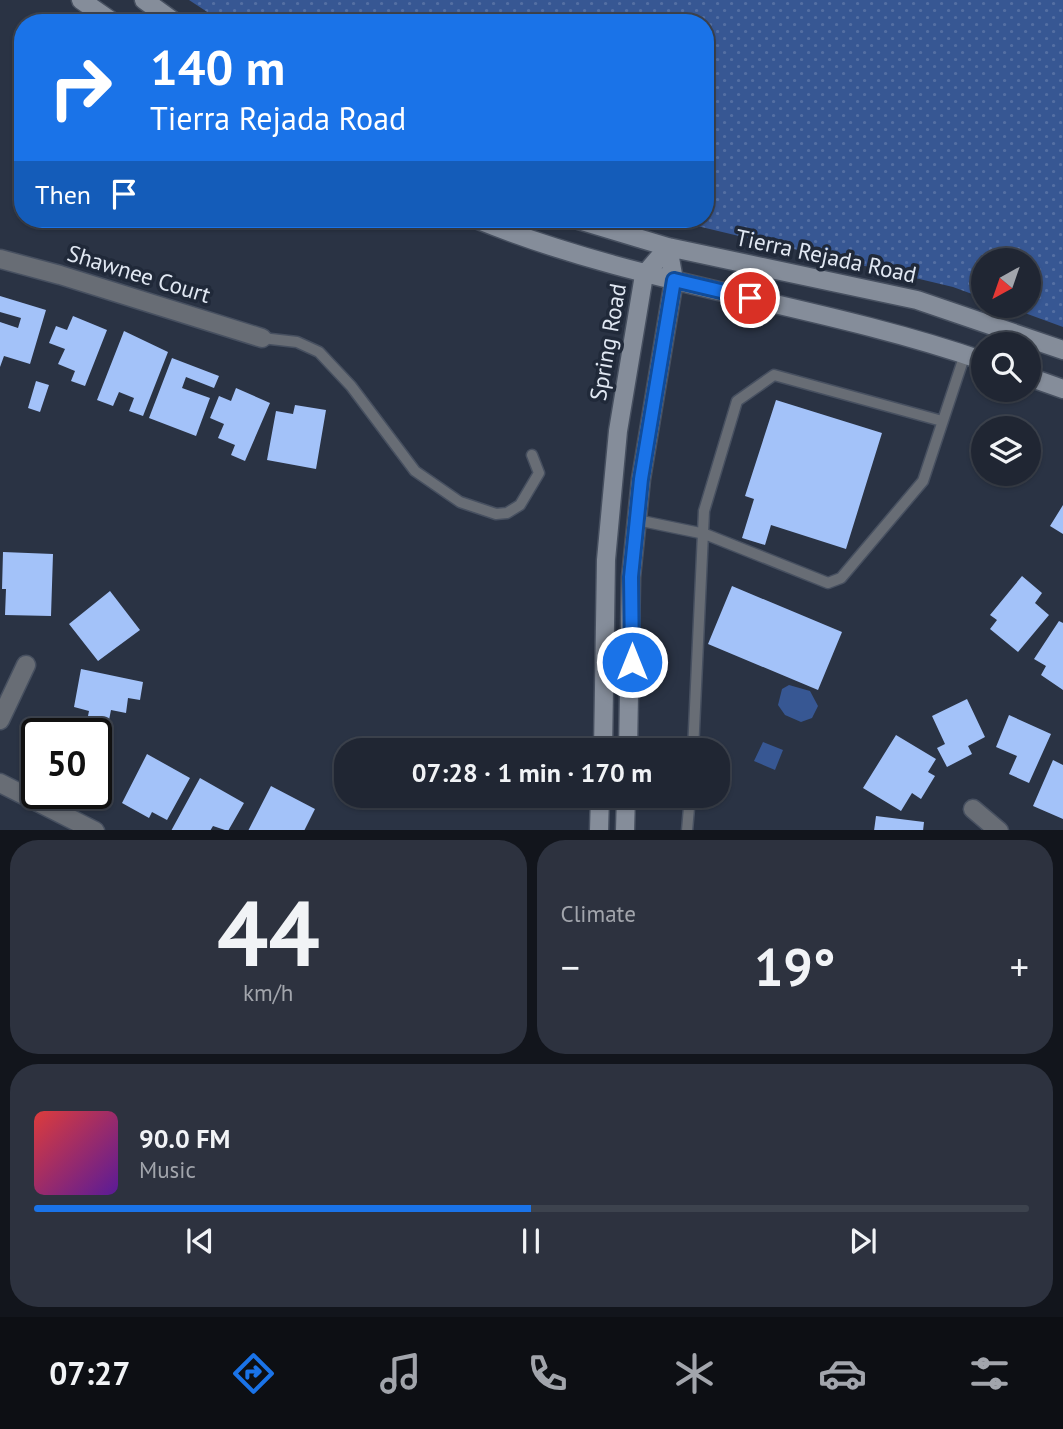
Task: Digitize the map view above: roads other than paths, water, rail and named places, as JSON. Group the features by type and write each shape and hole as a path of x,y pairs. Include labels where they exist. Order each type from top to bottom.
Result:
{"main road":[{"path":"81,0 101,14"},
{"path":"144,0 163,14"},
{"path":"503,228 644,275 909,335 971,356"},
{"name":"Tierra Rejada Road","path":"605,228 668,247 917,300 1063,350"},
{"path":"628,738 631,577 637,520 674,280 668,247"},
{"name":"Spring Road","path":"603,738 609,511 622,396 644,275 668,247"},
{"path":"1041,381 1063,388"},
{"path":"599,830 600,808"},
{"path":"625,830 626,808"}],"street":[{"name":"Shawnee Court","path":"0,259 262,338"},
{"path":"0,720 26,666"},
{"path":"0,783 93,830"},
{"path":"973,809 998,830"}],"lane":[{"path":"262,338 297,342 319,352 351,386 415,471 460,502 496,514 507,513 520,505 538,472 532,455"},
{"path":"637,520 705,534 828,583 841,578 923,481 965,354"},
{"path":"694,738 704,512 737,401 774,375 942,421"},
{"path":"687,830 689,808"}]}
